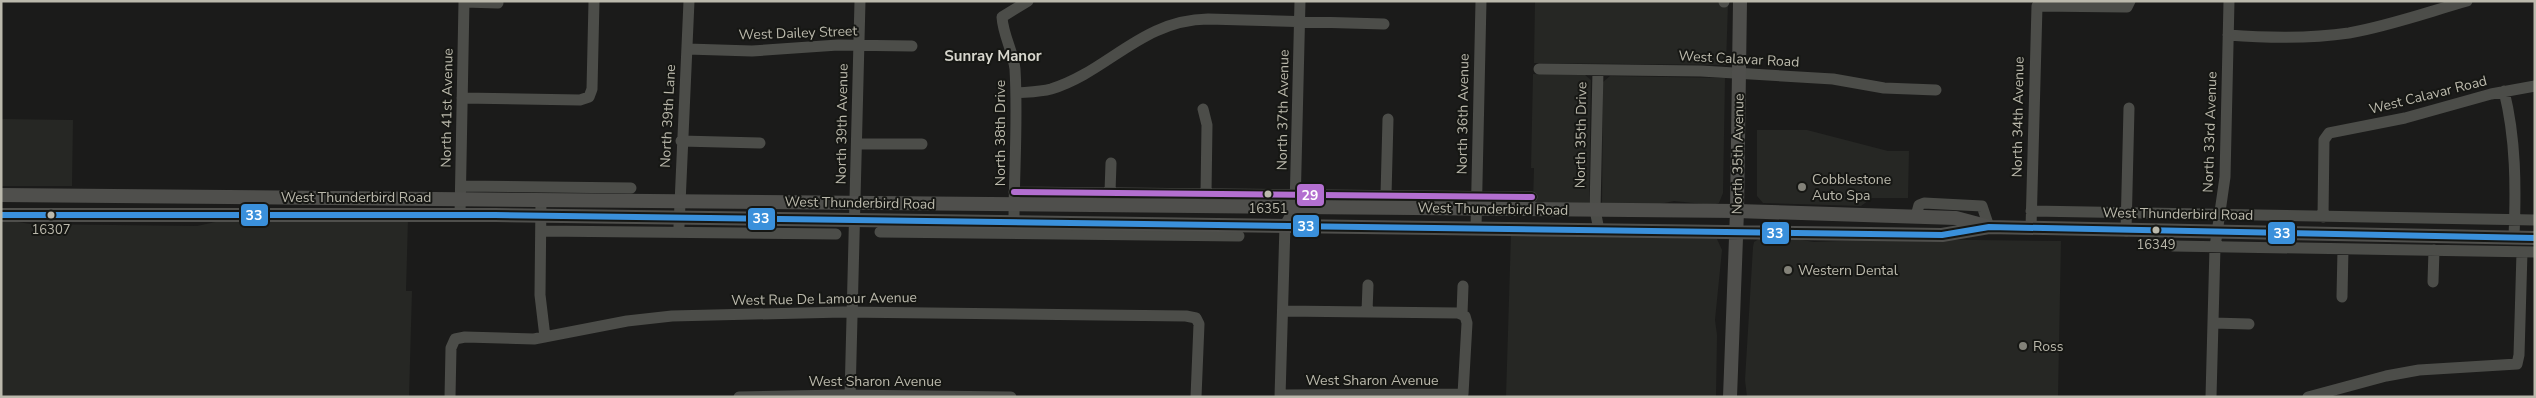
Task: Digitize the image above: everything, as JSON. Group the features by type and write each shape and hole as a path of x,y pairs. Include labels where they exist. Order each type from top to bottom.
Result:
{"main road":[{"name":"North 35th Avenue","path":"1730,397 1737,231 1740,1"},
{"name":"West Thunderbird Road","path":"1,194 461,192 541,199 855,203 1014,198 1070,205 1296,201 1476,202 1595,210 1737,211 1923,216 1956,218 1989,227"},
{"name":"West Thunderbird Road","path":"1,215 460,215 827,219 855,220 887,228 1014,221 1069,228 1233,232 1285,225 1948,235 1989,227 2126,231 2216,240 2535,238"},
{"path":"1868,234 1878,226 1887,223 1904,222 1923,216"}],"street":[{"name":"North 41st Avenue","path":"460,215 464,1 498,2"},
{"path":"462,98 580,100 589,97 592,88 594,1"},
{"name":"North 39th Lane","path":"679,232 681,141 689,1"},
{"name":"North 39th Avenue","path":"850,396 860,1"},
{"name":"North 38th Drive","path":"1014,221 1016,93 1011,49 1002,26 1002,17 1028,1"},
{"name":"North 37th Avenue","path":"1280,396 1285,225 1296,201 1300,1"},
{"name":"North 36th Avenue","path":"1476,228 1481,1"},
{"name":"North 33rd Avenue","path":"2211,397 2216,240 2224,177 2229,1"},
{"path":"2228,35 2296,37 2342,34 2375,27 2467,1"},
{"name":"North 34th Avenue","path":"2031,228 2037,6 2129,4"},
{"path":"1016,93 1038,91 1064,83 1156,29 1178,21 1208,19 1384,24"},
{"name":"West Dailey Street","path":"686,49 781,51 859,45 912,46"},
{"name":"West Calavar Road","path":"1539,69 1740,74 1833,79 1884,88 1936,90"},
{"name":"North 35th Drive","path":"1598,70 1595,210 1599,230"},
{"name":"West Calavar Road","path":"2323,217 2324,140 2329,133 2405,118 2504,91 2535,86"},
{"path":"2504,91 2514,147 2514,237"},
{"path":"2126,231 2129,108"},
{"path":"1203,109 1207,125 1206,193"},
{"path":"1386,195 1388,120"},
{"path":"681,141 760,143"},
{"path":"857,144 922,144"},
{"path":"1110,192 1111,163"},
{"path":"612,188 621,200"},
{"name":"West Thunderbird Road","path":"461,192 631,188"},
{"name":"West Thunderbird Road","path":"1014,198 1110,192 1206,193 1296,201 1386,195 1476,202 1532,197"},
{"path":"541,199 540,312 545,337"},
{"path":"1069,228 1070,205"},
{"name":"West Thunderbird Road","path":"2031,211 2127,212 2220,216 2535,220"},
{"name":"West Thunderbird Road","path":"818,234 827,219"},
{"name":"West Thunderbird Road","path":"887,228 1069,228"},
{"path":"540,231 836,234"},
{"name":"West Thunderbird Road","path":"2173,246 2216,240 2343,248 2535,252"},
{"path":"2342,297 2343,248"},
{"path":"2433,282 2434,250"},
{"path":"2308,397 2386,376 2410,372 2455,366 2517,364 2519,355 2522,252"},
{"path":"1367,312 1368,285"},
{"path":"1283,311 1463,315 1462,286"},
{"name":"West Rue De Lamour Avenue","path":"450,397 451,348 456,339 465,337 545,337 652,317 852,312 1186,316 1196,318 1199,324 1196,397"},
{"name":"West Sharon Avenue","path":"1280,396 1463,394 1467,323 1463,315"},
{"path":"2213,323 2249,324"},
{"name":"West Sharon Avenue","path":"739,397 1011,397"}],"shaded area":[{"path":"1535,1 1721,1 1728,3 1726,65 1534,63"},
{"path":"1533,74 1585,75 1591,80 1589,204 1533,203 1534,168 1531,168"},
{"path":"1610,76 1725,78 1723,193 1719,203 1713,205 1674,201 1655,205 1602,204 1603,82"},
{"path":"1,119 73,120 72,186 1,186"},
{"path":"1757,130 1807,130 1888,151 1909,151 1908,198 1872,198 1861,206 1763,203 1757,196"},
{"path":"1,219 30,224 197,226 220,221 408,219 406,291 412,291 409,397 1,397"},
{"path":"1511,234 1717,239 1722,250 1715,320 1717,335 1716,397 1506,397"},
{"path":"1762,237 1814,242 1894,239 2061,241 2058,397 1747,397 1745,380 1753,247 1754,242"}],"transit line":[{"name":"29","path":"1014,192 1532,197"},
{"name":"33","path":"1,215 495,215 1942,235 1989,227 2535,238"}],"place":[{"name":"Cobblestone Auto Spa","path":"1802,187"},
{"name":"16351","path":"1268,194"},
{"name":"16307","path":"51,215"},
{"name":"16349","path":"2156,230"},
{"name":"Western Dental","path":"1788,270"},
{"name":"Ross","path":"2023,346"}],"district":[{"name":"Sunray Manor","path":"993,56"}]}
